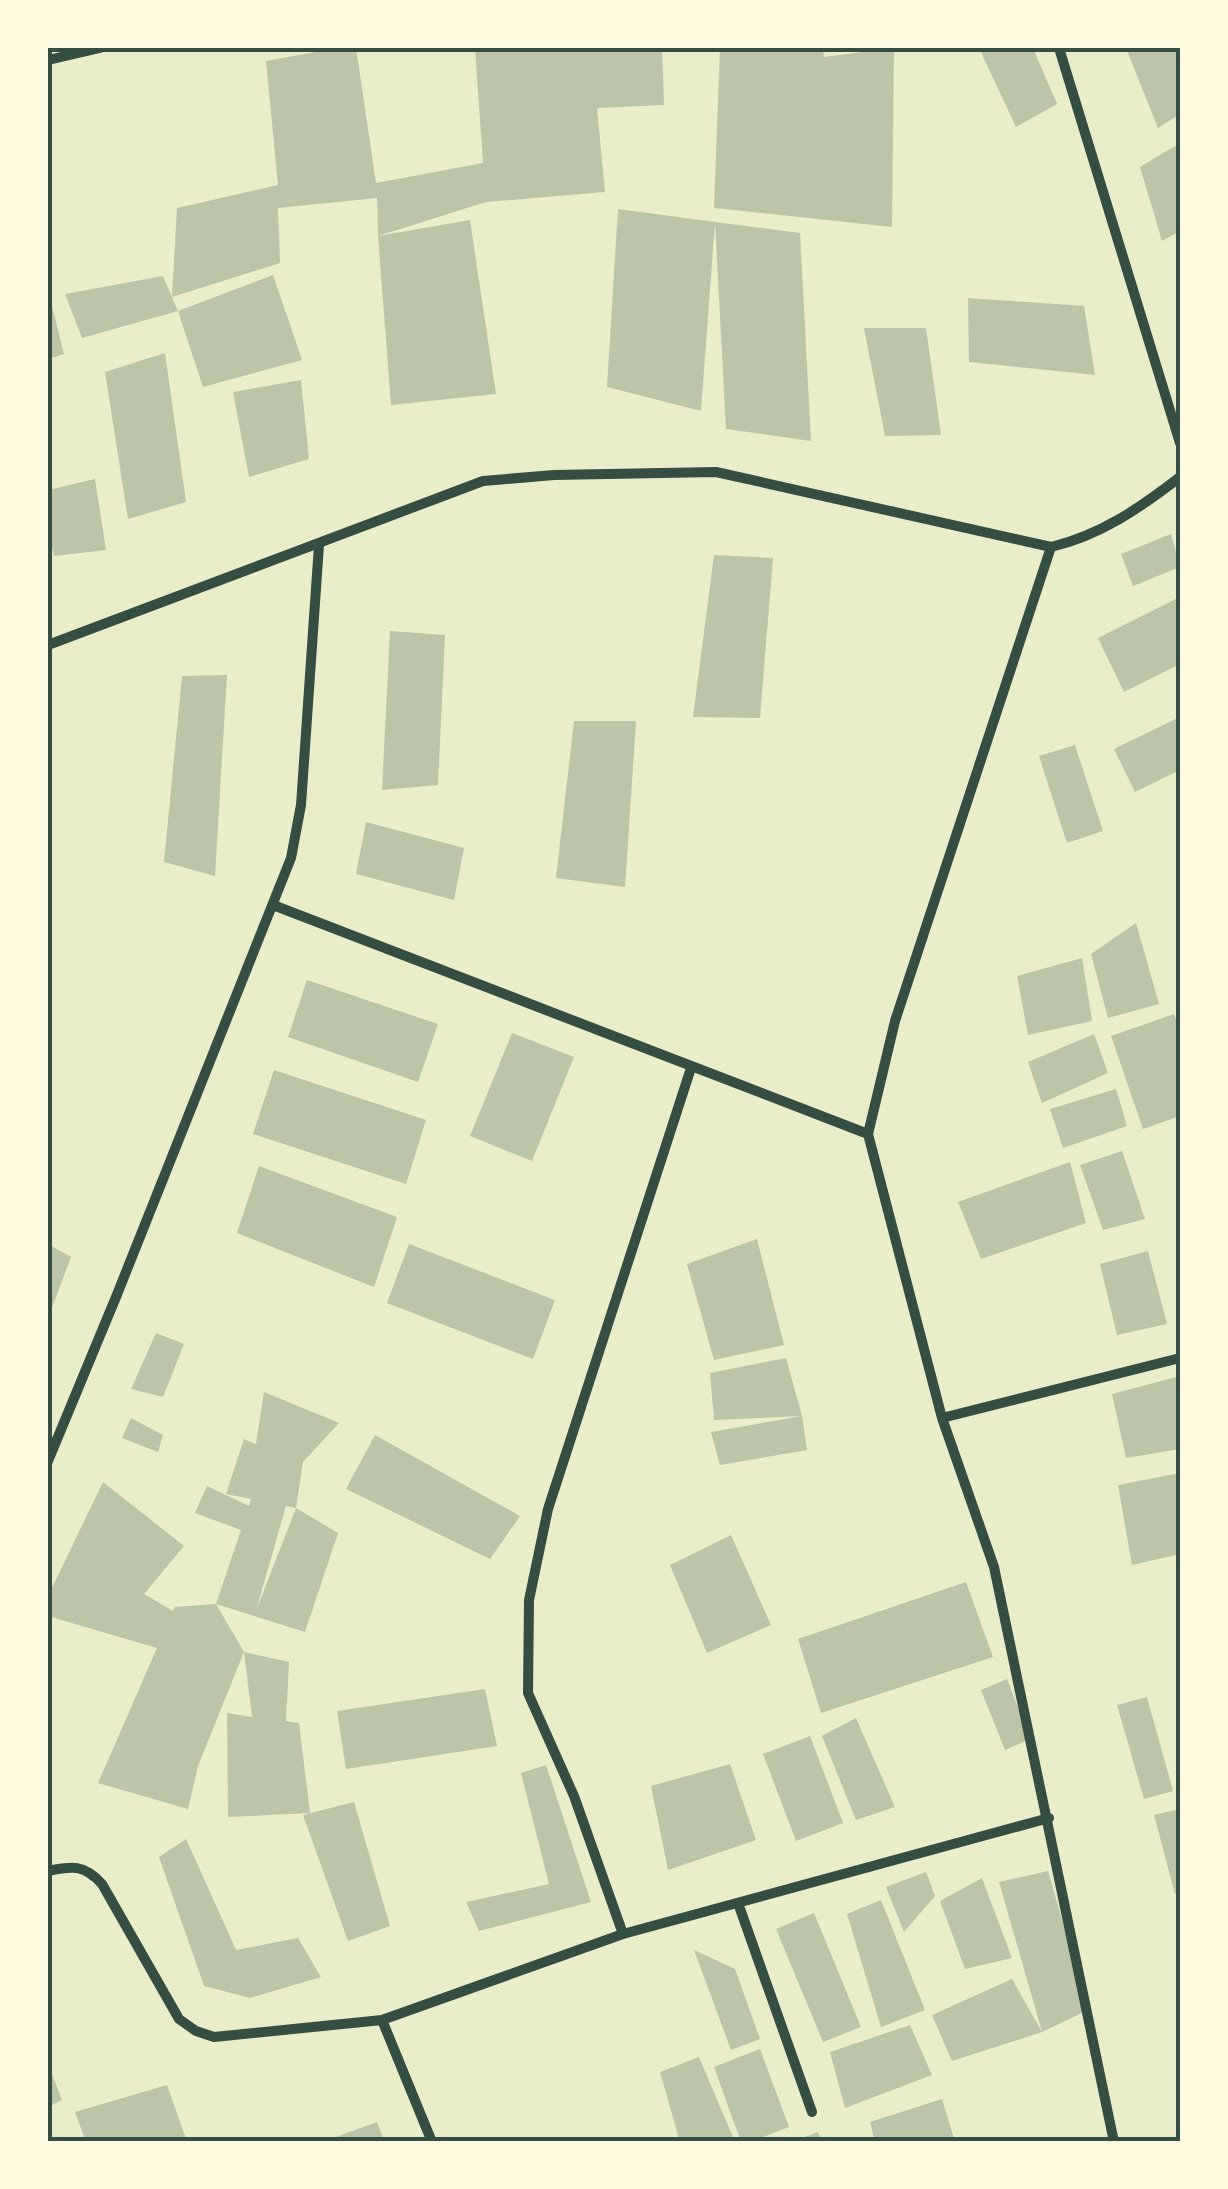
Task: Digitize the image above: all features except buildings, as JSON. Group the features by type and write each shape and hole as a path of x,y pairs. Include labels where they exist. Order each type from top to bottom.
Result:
{"street":[{"path":"48,60 100,48"},
{"path":"1059,48 1180,443"},
{"path":"48,646 483,482 554,475 716,472 1052,547 1086,538 1139,508 1180,477"},
{"path":"48,1461 291,858 301,805 319,545"},
{"path":"1052,547 895,1022 868,1134 942,1418 994,1567 1114,2142"},
{"path":"273,906 868,1134"},
{"path":"623,1934 574,1796 528,1693 529,1600 548,1509 691,1068"},
{"path":"942,1418 1180,1358"},
{"path":"48,1870 89,1870 102,1884 178,2020 214,2036 382,2020 623,1934 1049,1818"},
{"path":"738,1903 812,2112"},
{"path":"382,2020 432,2142"}]}
